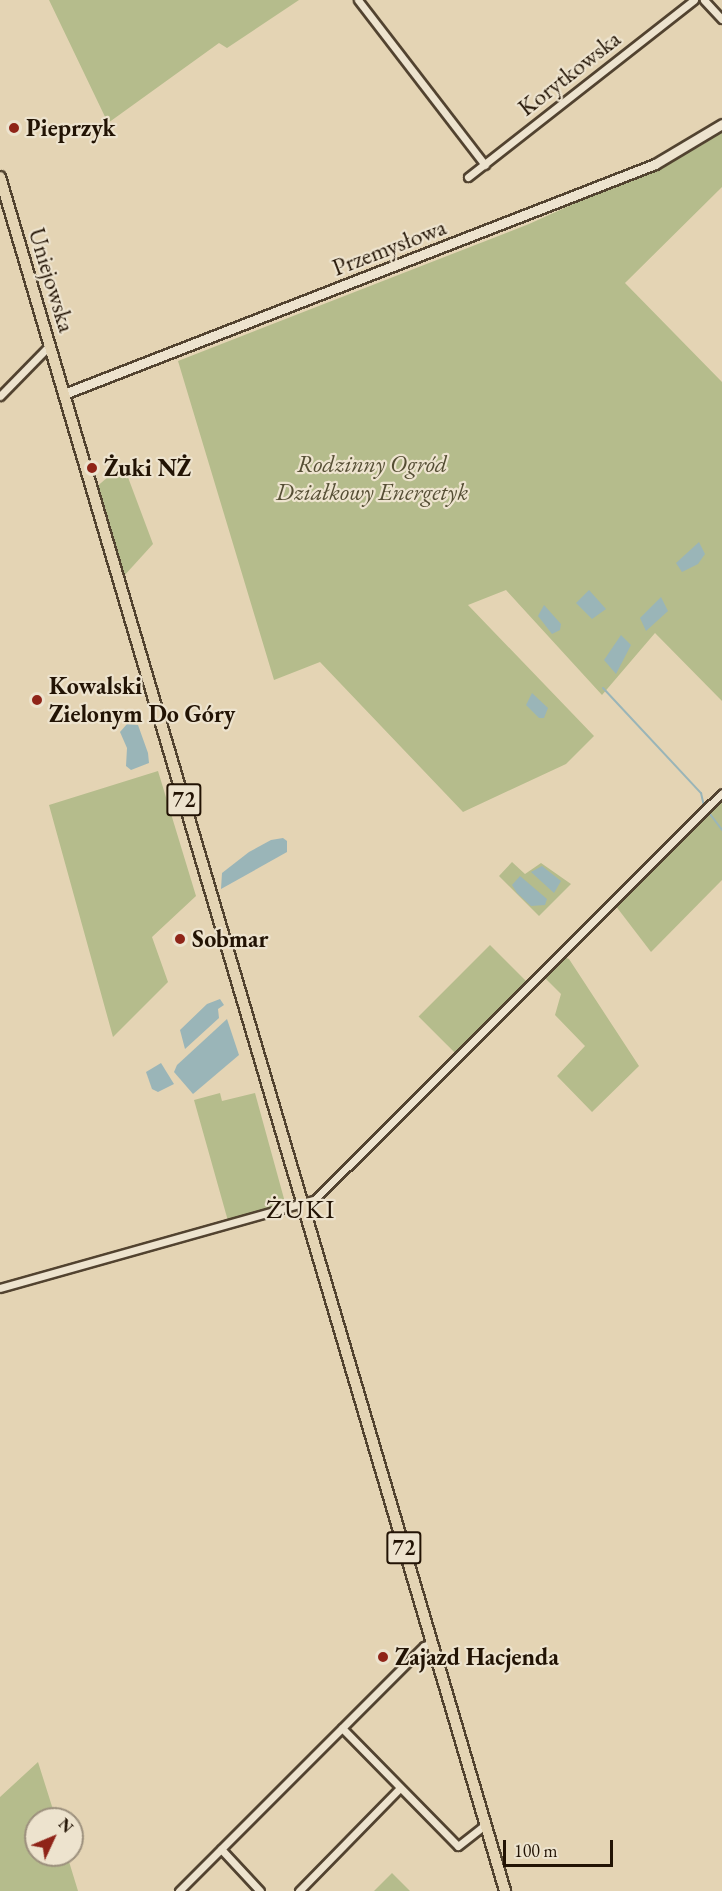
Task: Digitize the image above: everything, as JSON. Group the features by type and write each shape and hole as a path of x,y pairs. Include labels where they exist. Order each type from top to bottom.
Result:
{"main road":[{"name":"Przemysłowa","path":"64,394 655,164 722,124"},
{"name":"Uniejowska","path":"0,177 64,394"},
{"name":"72","path":"64,394 505,1891"}],"street":[{"path":"358,0 485,165"},
{"name":"Korytkowska","path":"468,177 694,0"},
{"path":"704,0 722,19"},
{"path":"0,396 50,345"},
{"path":"0,1288 314,1200 722,793"},
{"path":"178,1891 424,1646 432,1643"},
{"path":"342,1728 458,1846 485,1825"},
{"path":"299,1891 400,1788"},
{"path":"221,1849 260,1891"}],"green space":[{"path":"49,0 299,0 227,48 219,43 108,123"},
{"name":"Rodzinny Ogród Działkowy Energetyk","path":"722,132 722,187 625,283 722,382 722,701 655,633 602,695 506,590 468,605 594,736 566,764 463,812 320,662 274,680 178,361 529,224 699,147"},
{"path":"123,464 153,544 123,577 94,489"},
{"path":"158,771 196,896 152,937 168,982 113,1037 49,805"},
{"path":"722,798 722,880 651,952 615,905"},
{"path":"512,862 525,874 541,863 571,884 539,916 499,876"},
{"path":"490,945 527,982 455,1053 419,1016"},
{"path":"564,957 569,959 639,1066 592,1112 557,1076 585,1046 555,1015 561,994 544,977"},
{"path":"220,1093 222,1101 255,1093 286,1206 228,1221 194,1100"},
{"path":"38,1762 52,1807 24,1807 24,1867 71,1867 78,1891 0,1891 0,1797"},
{"path":"392,1873 410,1891 374,1891"}],"water":[{"path":"699,542 705,554 698,564 682,572 676,563"},
{"path":"589,590 606,609 592,619 576,603"},
{"path":"661,597 668,611 646,631 640,618"},
{"path":"544,605 561,624 560,630 552,634 538,616"},
{"path":"621,635 631,645 616,674 604,660"},
{"path":"532,693 548,708 544,718 539,718 526,705"},
{"path":"127,724 138,725 148,753 149,763 131,770 126,766 127,748 120,732"},
{"path":"283,838 287,841 287,852 221,889 222,873 249,852 271,840"},
{"path":"542,866 561,881 554,893 531,872"},
{"path":"520,876 547,899 545,905 531,906 517,893 512,885"},
{"path":"220,999 224,1005 218,1009 219,1018 185,1049 180,1030 207,1004"},
{"path":"227,1019 239,1055 193,1094 174,1072 177,1065"},
{"path":"161,1063 174,1084 158,1092 152,1089 146,1072"}],"waterway":[{"path":"603,688 701,793 704,806 722,830"}],"place":[{"name":"Pieprzyk","path":"14,128"},
{"name":"Żuki NŻ","path":"92,468"},
{"name":"Kowalski Zielonym Do Góry","path":"37,700"},
{"name":"Sobmar","path":"180,939"},
{"name":"Zajazd Hacjenda","path":"383,1657"}],"district":[{"name":"ŻUKI","path":"301,1209"}]}
